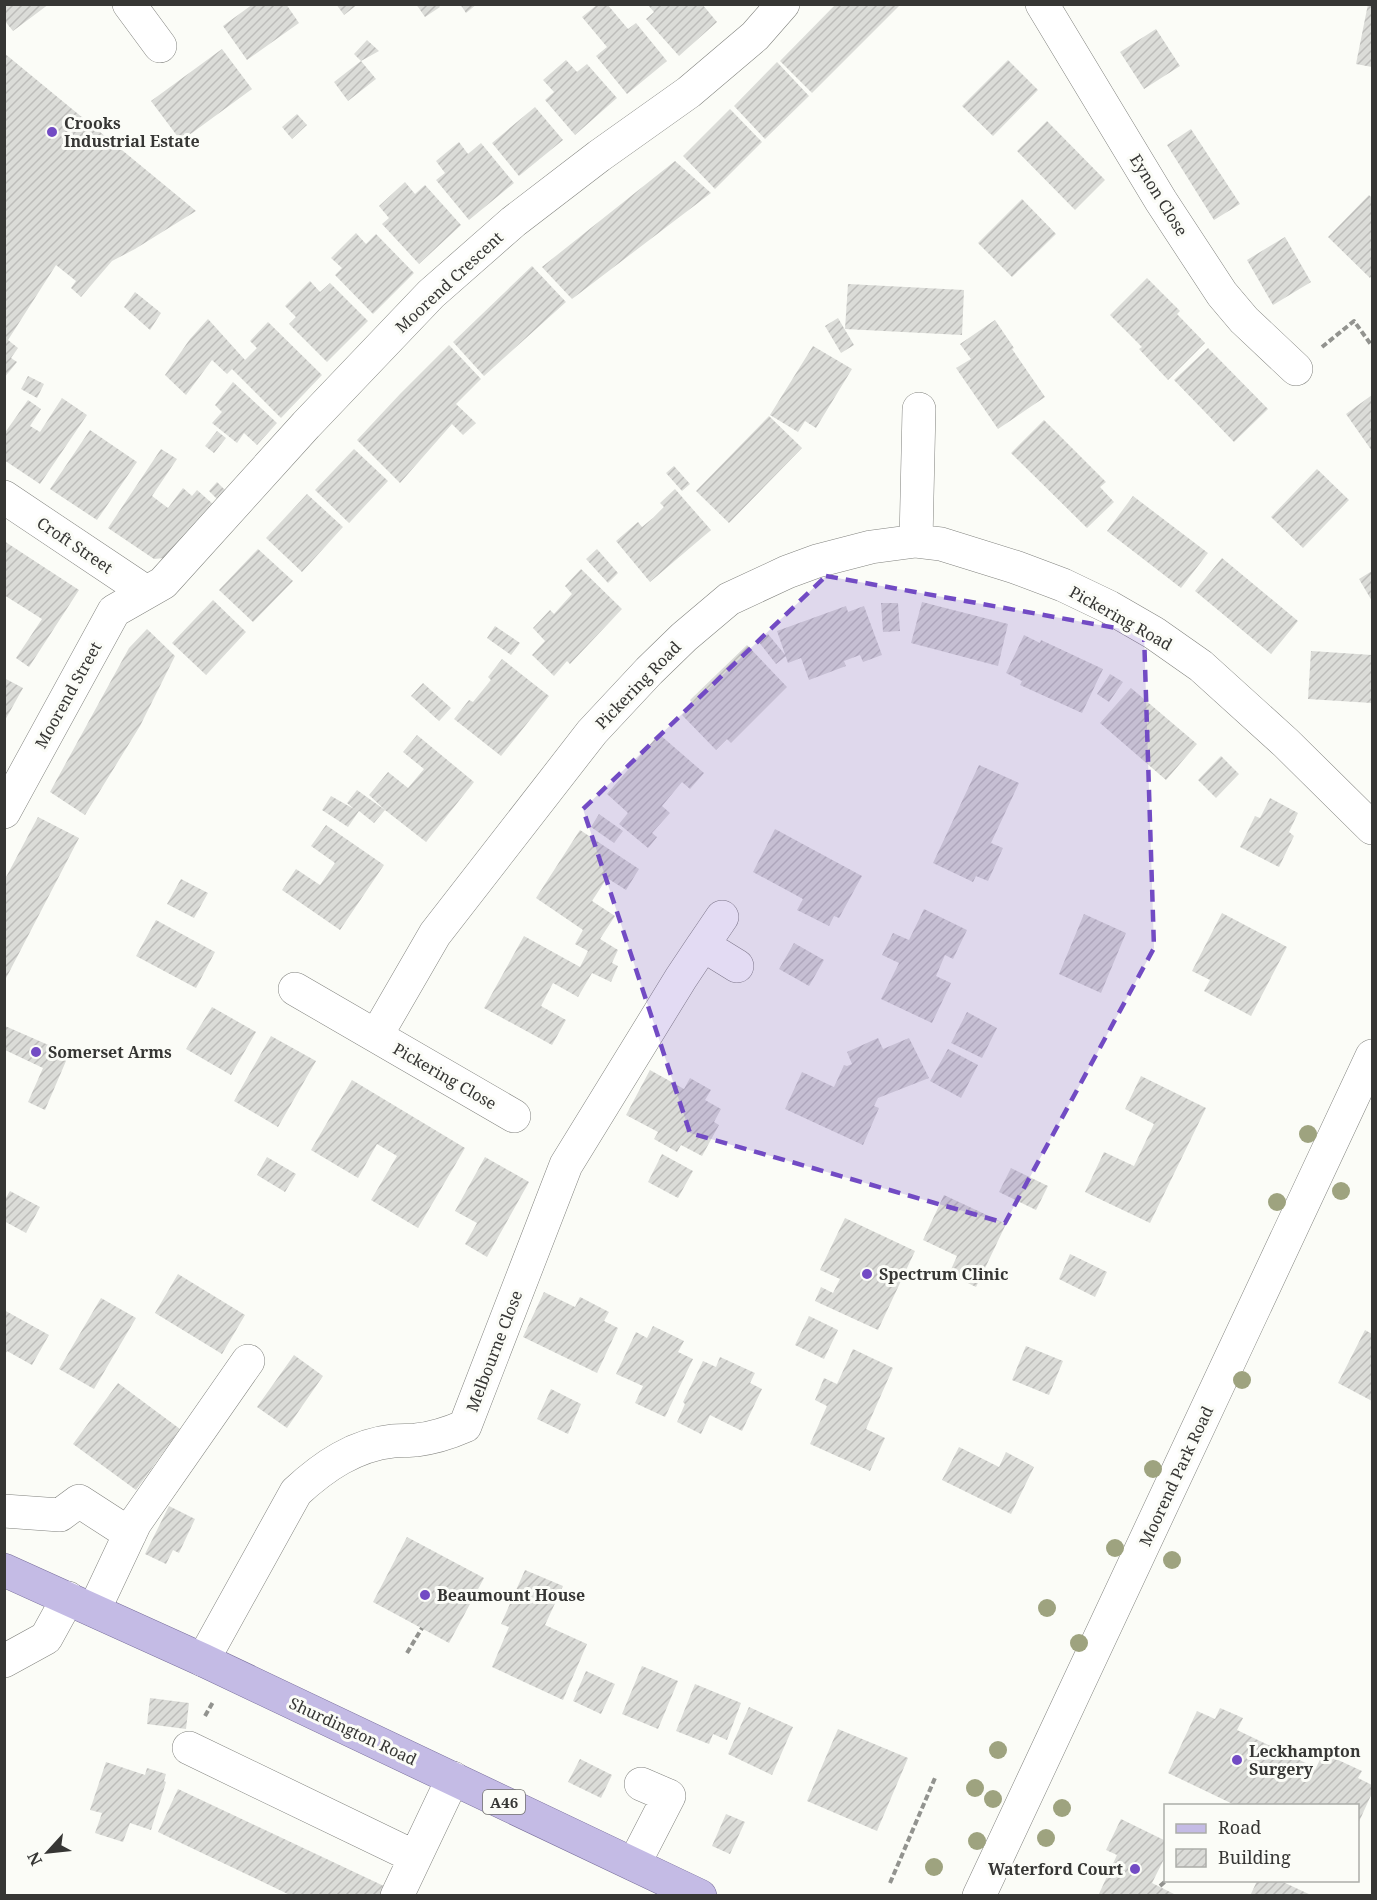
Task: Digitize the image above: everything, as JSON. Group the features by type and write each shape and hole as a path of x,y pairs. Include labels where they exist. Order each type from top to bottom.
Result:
{"main road":[{"name":"Shurdington Road","path":"4,1570 215,1666 700,1896"}],"street":[{"name":"Moorend Crescent","path":"146,592 164,583 306,425 431,294 513,222 599,156 689,92 754,36 783,4"},
{"name":"Eynon Close","path":"1042,4 1161,201 1222,294 1244,320 1296,369"},
{"path":"916,541 919,409"},
{"name":"Croft Street","path":"4,497 146,592"},
{"name":"Pickering Road","path":"435,934 592,732 644,677 706,618 729,600 787,572 849,553 916,541 969,551 1063,585 1109,607 1154,633 1201,666 1248,706 1372,828"},
{"name":"Moorend Street","path":"4,812 114,611 146,592"},
{"name":"Melbourne Close","path":"215,1666 296,1492 316,1473 339,1458 365,1447 438,1436 465,1426 566,1165 681,978 722,917"},
{"name":"Pickering Close","path":"376,1036 435,934"},
{"path":"703,945 737,966"},
{"name":"Pickering Close","path":"295,989 514,1116"},
{"name":"Moorend Park Road","path":"980,1896 1372,1056"},
{"path":"4,1661 46,1638 81,1604 248,1361"},
{"path":"4,1511 60,1515 79,1501 130,1534"},
{"path":"189,1748 415,1857"},
{"path":"397,1896 453,1778"},
{"path":"634,1864 667,1795"}],"path":[{"path":"1354,321 1372,345"},
{"path":"407,1653 423,1628"},
{"path":"189,1748 215,1666"},
{"path":"890,1883 935,1778"},
{"path":"1160,1886 1166,1882"}],"highlighted area":[{"path":"826,576 1144,633 1154,948 1005,1223 690,1133 583,809"}],"building":[{"path":"4,4 49,4 13,31 4,20"},
{"path":"253,4 286,4 299,23 247,60 223,26"},
{"path":"336,4 358,4 344,15"},
{"path":"416,4 438,4 440,7 425,17"},
{"path":"460,4 477,4 466,13"},
{"path":"598,4 607,4 628,29 636,23 667,61 627,94 596,56 607,47 582,17"},
{"path":"647,4 702,4 717,22 679,56 646,19 654,12"},
{"path":"836,4 901,4 812,93 780,61"},
{"path":"1368,4 1372,4 1372,67 1356,64"},
{"path":"1156,29 1180,66 1144,89 1120,52"},
{"path":"367,40 379,51 361,61 354,54"},
{"path":"222,49 252,89 181,141 151,101"},
{"name":"Crooks Industrial Estate","path":"4,53 196,211 112,261 81,297 71,288 76,281 56,265 8,340 18,348 11,358 17,362 4,378"},
{"path":"566,60 577,72 587,64 617,98 575,135 545,100 554,92 543,80"},
{"path":"1008,60 1038,90 993,136 962,106"},
{"path":"361,61 376,79 348,101 334,82"},
{"path":"777,62 809,96 765,139 734,106"},
{"path":"535,107 563,140 519,176 492,143"},
{"path":"730,109 762,142 715,189 683,156"},
{"path":"297,114 307,125 292,139 282,127"},
{"path":"1047,121 1105,180 1075,210 1017,151"},
{"path":"1191,129 1240,204 1214,220 1167,145"},
{"path":"459,142 468,154 481,143 514,183 469,220 436,180 445,173 436,161"},
{"path":"675,161 711,193 572,299 542,267"},
{"path":"405,182 415,194 425,185 461,225 419,264 382,224 389,218 379,206"},
{"path":"1369,195 1372,198 1372,275 1370,278 1328,237"},
{"path":"1022,199 1056,234 1012,277 978,243"},
{"path":"356,233 366,244 376,234 414,273 373,314 335,275 342,268 331,258"},
{"path":"1285,237 1311,282 1273,305 1247,260"},
{"path":"532,266 566,302 484,376 453,342"},
{"path":"1147,278 1180,311 1177,314 1205,343 1168,380 1139,349 1142,347 1110,315"},
{"path":"310,281 320,292 330,283 368,321 327,362 289,324 296,317 285,306"},
{"path":"848,284 964,290 962,335 845,329"},
{"path":"135,292 161,313 150,330 124,307"},
{"path":"838,318 854,345 841,353 825,326"},
{"path":"208,319 245,360 257,348 250,341 268,322 322,375 281,418 232,369 227,374 212,360 186,395 165,375 190,339"},
{"path":"995,320 1045,397 998,429 956,368 971,359 960,344"},
{"path":"449,345 481,379 456,404 476,423 463,435 452,424 400,483 357,440"},
{"path":"813,346 852,369 816,428 805,421 798,432 770,415"},
{"path":"1208,348 1268,409 1234,442 1174,380"},
{"path":"28,376 44,384 37,398 21,389"},
{"path":"233,382 277,423 257,445 244,433 237,443 212,423 222,412 215,405"},
{"path":"1372,395 1372,451 1346,414"},
{"path":"62,398 87,415 40,484 4,460 4,434 28,400 41,409 30,426 40,432"},
{"path":"769,416 802,448 729,523 696,491"},
{"path":"1044,420 1106,482 1100,487 1114,502 1087,528 1011,453"},
{"path":"90,430 137,462 97,520 50,489"},
{"path":"217,431 226,438 214,453 205,446"},
{"path":"161,449 177,459 152,496 168,508 183,488 192,496 197,490 214,505 164,558 154,559 108,528"},
{"path":"354,449 388,481 349,523 315,490"},
{"path":"674,466 690,484 682,491 666,473"},
{"path":"1317,469 1349,500 1303,548 1271,517"},
{"path":"217,482 225,490 217,499 209,491"},
{"path":"675,489 711,530 650,582 616,541 638,522 642,527 653,518 664,507 660,503"},
{"path":"307,494 343,527 302,572 266,538"},
{"path":"1133,496 1208,553 1181,588 1107,531"},
{"path":"4,541 79,590 29,667 16,658 42,619 4,595"},
{"path":"258,549 293,581 253,622 219,590"},
{"path":"597,549 618,573 608,583 586,559"},
{"path":"1222,558 1298,621 1271,654 1195,591"},
{"path":"581,569 622,609 570,664 567,661 554,676 532,655 545,641 533,628 550,610 554,614 572,594 565,586"},
{"path":"1372,571 1372,601 1359,579"},
{"path":"213,600 246,632 206,675 172,643"},
{"path":"922,602 1008,624 998,666 911,643"},
{"path":"881,603 898,603 900,631 883,632"},
{"path":"846,606 848,612 864,606 882,655 863,662 860,655 844,661 846,666 809,680 801,658 788,663 777,631"},
{"path":"495,626 520,643 511,655 487,638"},
{"path":"147,629 175,656 140,726 85,815 50,792 129,648"},
{"path":"768,634 786,656 776,664 758,641"},
{"path":"1024,635 1040,643 1041,640 1103,669 1082,713 1020,685 1022,681 1006,673"},
{"path":"747,645 787,687 731,743 727,739 716,750 682,715 693,704 690,700"},
{"path":"1311,651 1372,655 1372,703 1308,699"},
{"path":"502,659 549,696 501,756 454,719 469,700 473,702 491,680 488,677"},
{"path":"1110,674 1123,682 1109,702 1097,694"},
{"path":"4,678 23,688 4,722"},
{"path":"423,683 451,708 439,721 411,696"},
{"path":"1131,688 1197,744 1166,780 1100,723"},
{"path":"659,734 704,773 690,789 682,782 662,806 670,813 652,833 657,837 648,848 619,824 628,813 607,794"},
{"path":"417,735 474,782 426,842 369,795 388,772 408,788 424,769 403,752"},
{"path":"1221,756 1239,774 1216,798 1198,780"},
{"path":"979,765 1019,783 991,843 1003,848 988,881 976,876 973,882 933,863"},
{"path":"357,790 385,810 374,823 359,811 348,827 322,810 331,796 354,809 347,803"},
{"path":"1270,798 1298,813 1289,832 1294,836 1279,867 1240,847 1255,816 1260,818"},
{"path":"599,814 623,831 614,843 591,827"},
{"path":"38,817 79,838 4,982 4,881"},
{"path":"326,825 384,865 340,930 282,890 296,869 320,885 335,863 311,846"},
{"path":"775,829 862,876 839,918 834,916 829,926 797,910 803,899 753,872"},
{"path":"580,830 639,869 626,890 607,878 592,901 615,916 600,939 618,950 612,963 618,966 611,982 592,973 578,997 553,983 541,1006 566,1020 552,1045 484,1008 524,936 580,967 588,951 575,944 583,930 536,898"},
{"path":"181,879 208,893 194,918 167,904"},
{"path":"924,909 967,930 953,959 945,955 936,976 951,983 932,1023 881,999 899,963 882,955 893,933 909,940"},
{"path":"1222,913 1287,947 1251,1016 1204,991 1210,980 1192,971"},
{"path":"1084,914 1126,933 1101,993 1059,974"},
{"path":"156,920 215,952 196,988 136,956"},
{"path":"794,943 824,960 809,986 779,969"},
{"path":"212,1007 256,1032 231,1075 186,1049"},
{"path":"967,1012 997,1028 982,1058 951,1043"},
{"name":"Somerset Arms","path":"5,1026 69,1054 45,1110 28,1102 43,1068 5,1050"},
{"path":"271,1036 316,1061 278,1127 234,1101"},
{"path":"878,1038 883,1049 909,1038 929,1078 878,1098 874,1106 879,1108 863,1145 785,1109 802,1072 834,1087 844,1065 852,1064 847,1052"},
{"path":"948,1049 978,1065 961,1098 930,1081"},
{"path":"650,1070 684,1089 690,1078 711,1090 705,1100 721,1109 714,1122 719,1125 702,1156 681,1145 677,1152 654,1139 658,1132 626,1115"},
{"path":"1141,1076 1206,1108 1150,1223 1085,1192 1104,1152 1134,1166 1154,1124 1125,1109"},
{"path":"352,1080 465,1148 418,1228 371,1200 397,1156 377,1144 358,1178 311,1150"},
{"path":"662,1154 693,1171 678,1198 648,1182"},
{"path":"267,1157 296,1174 285,1192 257,1175"},
{"path":"485,1157 529,1182 487,1257 465,1244 477,1223 455,1211"},
{"path":"1011,1168 1048,1186 1036,1210 999,1192"},
{"path":"10,1191 40,1207 26,1233 4,1221 4,1201"},
{"path":"944,1195 1006,1224 976,1287 949,1274 957,1256 923,1240"},
{"name":"Spectrum Clinic","path":"845,1218 915,1251 878,1330 815,1301 821,1287 833,1293 840,1279 820,1270"},
{"path":"1070,1254 1107,1272 1095,1297 1059,1279"},
{"path":"178,1274 245,1315 222,1354 155,1313"},
{"path":"544,1292 575,1307 580,1297 609,1312 604,1321 618,1328 597,1373 523,1337"},
{"path":"101,1298 136,1318 94,1389 59,1369"},
{"path":"4,1310 49,1335 32,1365 7,1351 4,1356"},
{"path":"809,1316 838,1330 824,1359 795,1345"},
{"path":"653,1326 684,1341 678,1352 693,1359 665,1417 635,1403 643,1386 616,1374 636,1332 647,1338"},
{"path":"1365,1330 1372,1334 1372,1401 1338,1383"},
{"path":"1026,1346 1063,1361 1049,1395 1012,1380"},
{"path":"853,1349 893,1368 866,1429 885,1438 870,1471 810,1444 827,1406 815,1400 824,1378 837,1384"},
{"path":"294,1355 323,1376 287,1428 257,1407"},
{"path":"720,1357 755,1373 750,1383 762,1389 742,1431 710,1415 701,1434 677,1422 685,1404 683,1402 703,1361 716,1367"},
{"path":"118,1383 180,1429 136,1490 73,1444"},
{"path":"551,1389 581,1404 568,1434 537,1419"},
{"path":"959,1447 999,1467 1006,1452 1034,1467 1011,1514 942,1480"},
{"path":"169,1506 195,1519 179,1553 173,1550 166,1564 145,1554"},
{"name":"Beaumount House","path":"407,1537 484,1578 449,1643 373,1602"},
{"path":"525,1570 563,1586 545,1625 587,1644 563,1700 492,1667 509,1627 501,1624"},
{"path":"642,1666 678,1681 658,1729 622,1714"},
{"path":"586,1671 615,1684 601,1714 573,1701"},
{"path":"695,1684 741,1703 727,1740 713,1734 709,1744 676,1731"},
{"path":"150,1698 189,1703 186,1729 147,1724"},
{"path":"749,1707 793,1727 772,1775 728,1754"},
{"name":"Leckhampton Surgery","path":"1220,1708 1243,1718 1237,1730 1316,1768 1323,1753 1362,1771 1358,1778 1372,1785 1372,1793 1359,1822 1359,1804 1233,1804 1168,1773 1197,1711 1215,1719"},
{"path":"838,1729 908,1758 877,1831 807,1801"},
{"path":"580,1759 612,1775 601,1798 568,1782"},
{"path":"106,1762 145,1775 147,1768 166,1774 164,1781 166,1782 151,1830 130,1823 123,1842 95,1833 102,1813 90,1810"},
{"path":"178,1789 386,1887 382,1896 292,1896 158,1832"},
{"path":"726,1814 745,1822 730,1854 712,1846"},
{"name":"Waterford Court","path":"1121,1819 1164,1840 1164,1859 1152,1883 1178,1896 1098,1896 1117,1855 1106,1850"},
{"path":"1257,1882 1283,1882 1313,1896 1250,1896"}],"place":[{"name":"Crooks Industrial Estate","path":"52,132"},
{"name":"Somerset Arms","path":"36,1052"},
{"name":"Spectrum Clinic","path":"867,1274"},
{"name":"Beaumount House","path":"425,1595"},
{"name":"Leckhampton Surgery","path":"1237,1760"},
{"name":"Waterford Court","path":"1135,1869"}]}
